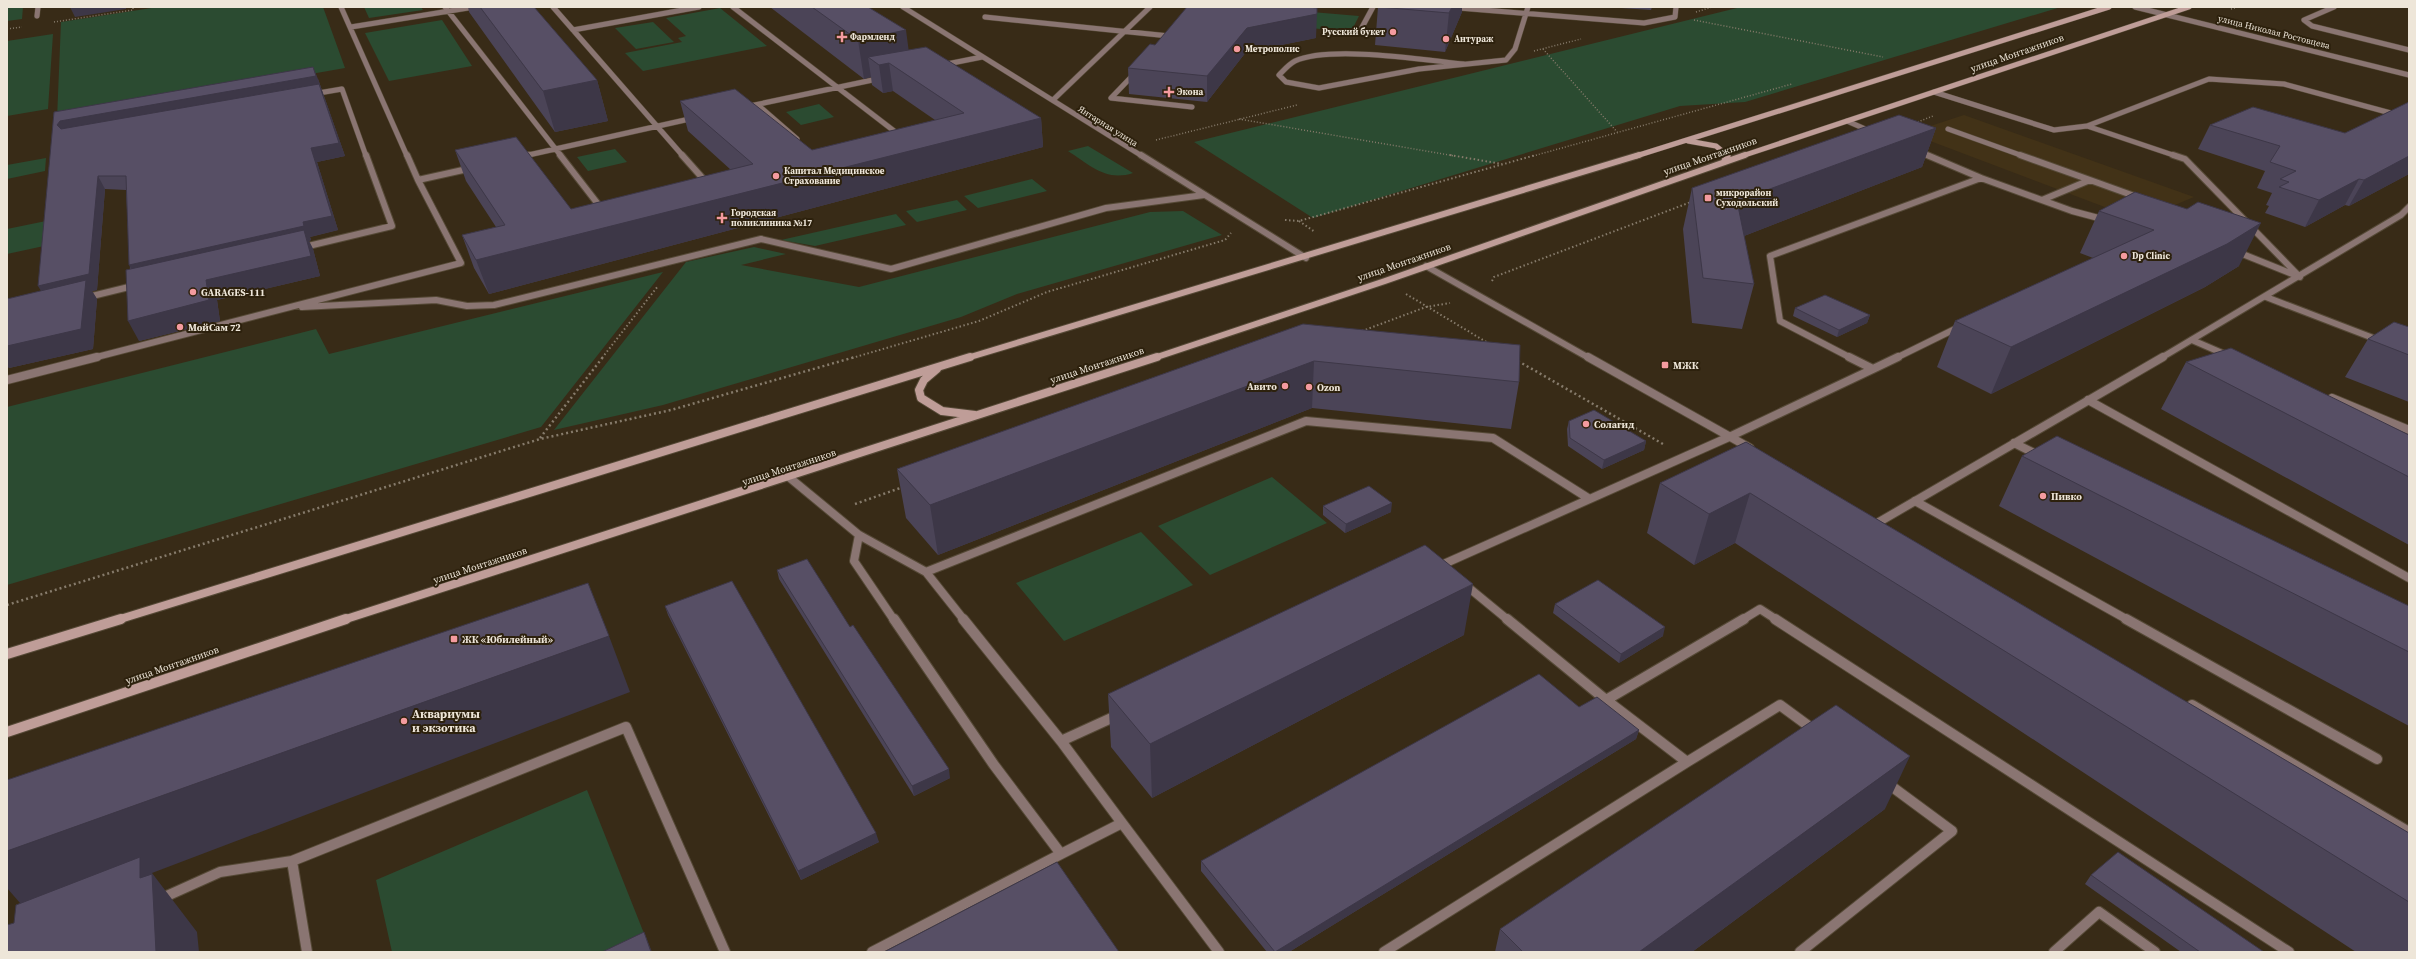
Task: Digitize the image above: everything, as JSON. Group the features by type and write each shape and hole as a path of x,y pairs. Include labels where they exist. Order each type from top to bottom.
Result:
{"main road":[{"name":"улица Монтажников","path":"7,654 939,367 1306,258 2109,7"},
{"name":"улица Монтажников","path":"7,732 280,640 790,478 982,415 1385,281 1724,162 2189,7"},
{"path":"1677,142 1698,142 1718,147 1728,156 1724,162"},
{"path":"939,367 924,380 919,390 921,398 942,411 958,414 982,415"}],"street":[{"path":"37,16 38,7"},
{"path":"7,380 461,263 418,180 341,7"},
{"path":"350,27 447,9 474,7"},
{"path":"553,7 706,182 691,186"},
{"path":"573,30 699,7"},
{"path":"733,7 836,88 898,134 890,136"},
{"name":"Янтарная улица","path":"903,7 1306,258"},
{"path":"1053,100 1150,7"},
{"path":"1360,31 1373,7"},
{"path":"1447,7 1644,23 1676,17 1676,7"},
{"path":"1464,64 1341,55 1300,59 1285,67 1279,75 1286,82 1319,88 1419,69 1506,60 1515,49 1528,7"},
{"name":"улица Николая Ростовцева","path":"2136,7 2409,75"},
{"path":"2334,7 2304,20 2312,26 2409,50"},
{"path":"447,9 601,208 609,206"},
{"path":"985,18 1169,36 1164,42"},
{"path":"937,66 982,57"},
{"path":"1143,64 1111,98 1192,107"},
{"path":"735,110 890,76"},
{"path":"1934,92 2054,130 2087,126 2208,79 2284,84 2409,118"},
{"path":"292,250 392,226 342,89 303,96"},
{"path":"758,105 803,144"},
{"path":"509,160 704,116"},
{"path":"1847,122 1880,135"},
{"path":"2087,126 2185,159 2300,277"},
{"path":"1948,129 2146,200"},
{"path":"1909,147 1981,178 2042,200 2116,223"},
{"path":"418,180 479,166"},
{"path":"1873,370 1780,321 1770,256 1981,178"},
{"path":"2042,200 2090,180"},
{"path":"284,308 436,300 467,306 494,305 761,239 891,269 1106,208 1204,195"},
{"path":"1879,522 2405,216 2409,207"},
{"path":"2230,249 2300,277"},
{"path":"1426,266 1756,452"},
{"path":"76,299 146,283"},
{"path":"2266,297 2388,343"},
{"path":"1427,572 1873,370 1966,323"},
{"path":"2192,340 2235,358"},
{"path":"2322,394 2409,430"},
{"path":"2088,400 2409,578"},
{"path":"926,572 1306,421 1493,438 1588,498"},
{"path":"2014,443 2049,460"},
{"path":"790,478 859,536 926,572 1061,741 1218,952"},
{"path":"1915,501 2378,759"},
{"path":"859,536 854,561 994,765 1061,854"},
{"path":"1442,565 1606,700 1687,762"},
{"path":"1606,700 1760,609 2289,952"},
{"path":"2182,699 2409,832"},
{"path":"1384,952 1780,705 1824,738"},
{"path":"1061,741 1127,711"},
{"path":"148,904 220,872 292,861 626,727 725,952"},
{"path":"1800,952 1952,831 1875,775"},
{"path":"872,952 1122,823"},
{"path":"292,861 306,952"},
{"path":"2054,952 2100,912 2155,952"}],"path":[{"path":"51,23 133,10 133,7"},
{"path":"1688,19 1884,57 1876,59"},
{"path":"1543,49 1618,133"},
{"path":"7,605 540,439 671,410 979,321 1047,292 1225,240 1233,231 1272,220 1299,220 1795,83"},
{"path":"1880,135 1968,103"},
{"path":"1236,118 1504,164"},
{"path":"1361,331 1426,307 1449,303 1462,306 1497,294 1489,286 1494,277 1643,219 1695,201"},
{"path":"1299,220 1336,248"},
{"path":"540,439 679,259"},
{"path":"1385,281 1494,347"},
{"path":"1514,358 1684,456"},
{"path":"832,513 909,484"}],"shaded area":[{"path":"1964,115 2194,197 2139,220 1909,133"}],"green space":[{"path":"7,7 23,7 22,19 7,21"},
{"path":"158,7 323,7 345,68 57,119 61,22"},
{"path":"364,7 421,7 423,10 369,18"},
{"path":"1741,7 2061,7 1745,102 1680,106 1313,218 1194,142"},
{"path":"720,8 767,46 643,71 625,53 682,42 678,38 686,36 666,18"},
{"path":"1300,11 1359,16 1351,32 1290,26"},
{"path":"442,20 472,66 389,81 365,33"},
{"path":"653,22 674,42 636,49 615,28"},
{"path":"53,34 48,109 7,116 7,41"},
{"path":"819,104 834,117 801,125 786,112"},
{"path":"1088,146 1133,173 1123,175 1106,174 1068,151"},
{"path":"615,149 627,162 588,171 577,157"},
{"path":"46,158 45,171 7,179 7,165"},
{"path":"1032,179 1047,191 978,208 964,196"},
{"path":"957,200 967,210 917,222 906,211"},
{"path":"1183,211 1222,235 1017,294 961,317 663,405 554,430 686,262 754,247 786,254 741,265 859,287 1150,212"},
{"path":"896,214 906,225 815,246 781,240"},
{"path":"46,221 44,246 7,254 7,229"},
{"path":"663,272 541,427 7,585 7,407 316,329 329,354"},
{"path":"1272,477 1327,523 1210,575 1158,526"},
{"path":"1141,532 1193,585 1064,641 1016,583"},
{"path":"587,790 647,941 625,952 392,952 376,880"}],"building":[{"path":"480,7 534,7 597,80 543,91"},
{"path":"812,7 868,7 906,30 858,40"},
{"path":"1187,7 1308,7 1317,8 1317,14 1247,28 1207,76 1128,68 1150,44 1155,45"},
{"path":"1379,7 1452,7 1449,13"},
{"path":"926,47 1041,118 476,260 462,235 505,225 455,150 516,137 571,209 753,164 680,101 735,89 812,150 964,113 889,63 879,65 868,57"},
{"path":"313,67 316,76 60,121 57,125 61,129 319,84 339,143 311,148 332,216 303,222 304,226 129,265 126,176 98,176 89,274 38,286 54,112"},
{"path":"2409,102 2409,156 2364,180 2359,179 2319,200 2279,187 2289,182 2280,179 2296,171 2270,162 2280,146 2210,125 2253,107 2345,133"},
{"path":"1899,115 1936,128 1737,201 1754,284 1703,278 1692,188"},
{"path":"2135,192 2187,209 2198,202 2261,223 2227,244 2011,347 1955,321 2154,230 2099,211"},
{"path":"304,230 311,256 206,280 209,300 128,321 126,270"},
{"path":"86,280 81,329 7,346 7,299"},
{"path":"1825,295 1870,315 1839,330 1795,308"},
{"path":"2394,322 2409,327 2409,355 2368,339"},
{"path":"1303,324 1520,345 1519,382 1314,361 930,505 897,469"},
{"path":"2231,348 2409,435 2409,477 2186,362"},
{"path":"1594,410 1646,441 1604,460 1570,438 1569,421"},
{"path":"2057,436 2409,606 2409,652 2022,456"},
{"path":"1746,442 2409,833 2409,902 1750,493 1709,514 1660,483"},
{"path":"1369,486 1392,503 1346,524 1323,506"},
{"path":"1425,545 1473,584 1150,744 1108,694"},
{"path":"807,559 850,627 853,625 949,769 912,786 777,570"},
{"path":"1598,580 1665,627 1621,654 1555,604"},
{"path":"732,581 876,833 798,871 665,606"},
{"path":"588,583 609,636 7,851 7,780"},
{"path":"1539,674 1579,707 1597,697 1639,730 1275,952 1201,861"},
{"path":"1836,705 1910,756 1639,952 1523,952 1500,929"},
{"path":"2118,852 2264,952 2200,952 2091,875"},
{"path":"140,857 140,878 152,874 156,952 7,952 7,925 14,923 16,905"},
{"path":"1057,862 1119,952 884,952"},
{"path":"644,932 651,952 602,952"}],"place":[{"name":"Русский букет","path":"1393,32"},
{"name":"Фармленд","path":"842,37"},
{"name":"Антураж","path":"1446,39"},
{"name":"Метрополис","path":"1237,49"},
{"name":"Экона","path":"1169,92"},
{"name":"Капитал Медицинское Страхование","path":"776,176"},
{"name":"микрорайон Суходольский","path":"1708,198"},
{"name":"Городская поликлиника №17","path":"722,218"},
{"name":"Dp Clinic","path":"2124,256"},
{"name":"GARAGES-111","path":"193,292"},
{"name":"МойСам 72","path":"180,327"},
{"name":"МЖК","path":"1665,365"},
{"name":"Авито","path":"1285,386"},
{"name":"Ozon","path":"1309,387"},
{"name":"Солагид","path":"1586,424"},
{"name":"Пивко","path":"2043,496"},
{"name":"ЖК «Юбилейный»","path":"454,639"},
{"name":"Аквариумы и экзотика","path":"404,721"}]}
